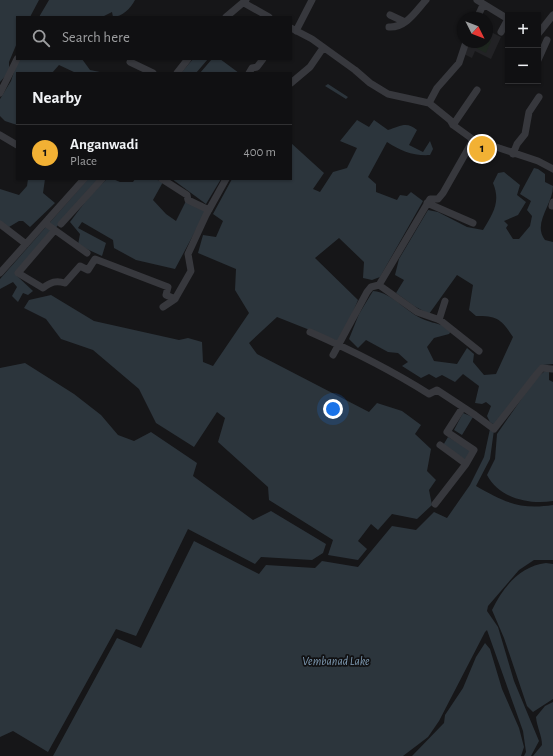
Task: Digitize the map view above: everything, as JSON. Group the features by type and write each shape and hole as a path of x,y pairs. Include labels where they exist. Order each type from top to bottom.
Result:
{"street":[{"path":"312,0 293,29 355,70 370,83 388,94 429,103 450,120 453,125 472,139 513,154 538,161 553,169"},
{"path":"389,26 393,27 409,20 426,0"},
{"path":"477,0 505,17"},
{"path":"229,15 245,1 268,16"},
{"path":"480,12 483,5"},
{"path":"390,15 405,22"},
{"path":"541,31 553,15"},
{"path":"501,32 505,25"},
{"path":"541,36 550,41 541,55"},
{"path":"292,82 310,67 323,48"},
{"path":"429,103 437,88 458,64 464,48"},
{"path":"0,93 16,60"},
{"path":"178,72 187,60"},
{"path":"250,72 252,68 257,67 262,60"},
{"path":"130,62 151,72"},
{"path":"453,125 477,90"},
{"path":"513,154 517,144 525,134 530,112 539,97"},
{"path":"0,135 16,143"},
{"path":"333,356 366,292 372,287 379,285 430,198 438,199 443,193 472,142 472,139"},
{"path":"0,274 83,180"},
{"path":"61,224 101,180"},
{"path":"164,180 187,195 188,200 208,210"},
{"path":"163,307 174,299 191,271 188,254 208,210 225,180"},
{"path":"427,203 473,223"},
{"path":"45,223 54,231 87,253"},
{"path":"0,224 26,244"},
{"path":"54,231 18,273 43,288 51,282 59,281 65,284 80,266 88,270 96,259 168,287 166,295 174,299"},
{"path":"379,285 416,312 439,320 478,351"},
{"path":"439,320 445,301"},
{"path":"310,332 399,375 429,394 437,390 494,429 542,368 552,369"},
{"path":"435,504 466,464 474,450 447,432 463,407"},
{"path":"440,445 466,464"}],"shaded area":[{"path":"493,33 501,37 491,59 475,51 472,58 464,54 466,48 493,48"},
{"path":"476,48 488,48 486,53"}],"water":[{"path":"0,0 39,0 31,16 16,16 16,45 9,62 9,72 0,82"},
{"path":"49,0 135,0 126,12 118,16 113,16 112,12 104,16 40,16"},
{"path":"18,60 83,60 90,70 100,72 74,72 59,65 53,72 16,72 16,125 5,121 0,116 0,99 11,81"},
{"path":"192,60 207,60 197,72 182,72"},
{"path":"211,60 221,60 238,72 201,72"},
{"path":"328,84 348,97 346,99 325,86"},
{"path":"357,120 369,127 374,120 388,130 403,125 413,127 417,130 409,145 423,152 430,141 433,149 430,155 418,155 407,152 387,142 368,177 376,184 376,192 397,200 400,195 407,196 411,192 423,201 380,277 372,280 363,278 364,262 339,238 315,258 358,300 340,342 277,317 249,343 257,354 369,412 377,403 402,411 421,425 415,434 431,449 427,471 436,480 429,490 432,505 417,519 392,514 378,530 371,524 358,541 367,549 358,560 328,555 333,540 269,500 268,487 218,442 225,418 217,412 194,447 156,423 139,389 93,350 61,339 46,319 24,308 29,300 51,295 94,321 179,340 188,338 202,342 203,362 213,366 249,313 235,290 236,269 198,253 203,235 216,237 223,221 213,214 231,180 292,180 292,144 324,173 313,189 320,192 333,172 347,168 357,148 340,141"},
{"path":"534,168 545,174 545,182 553,186 541,227 545,240 553,242 553,364 543,365 496,426 490,422 487,416 491,406 486,402 482,404 475,403 479,386 463,374 455,382 442,375 436,378 429,374 421,378 402,366 408,362 398,353 388,352 366,340 358,348 349,339 359,314 373,291 387,295 394,299 418,317 445,326 452,330 449,334 434,338 427,347 434,361 457,364 467,348 474,354 473,362 484,375 496,374 513,337 502,322 494,318 476,316 469,310 473,285 457,275 429,314 414,306 396,293 404,280 395,275 399,259 428,210 438,212 467,227 483,230 495,207 496,196 493,183 498,173 504,172 520,185 517,195 526,202 518,215 504,221 508,225 506,228 513,239 519,239 530,226 532,216 527,210 531,201 520,194"},
{"path":"28,180 45,180 43,193 55,203 30,227 23,221 19,221 9,227 0,222 0,189 19,195 27,186"},
{"path":"87,180 99,180 51,233 16,275 33,291 28,295 23,293 18,302 12,296 17,287 13,282 0,289 0,279"},
{"path":"106,180 133,182 134,180 158,180 163,182 153,200 166,214 176,221 186,201 206,211 175,269 136,260 114,248 113,240 82,222 78,228 106,243 102,256 78,245 80,234 70,222 91,194"},
{"path":"173,180 220,180 206,204"},
{"path":"25,363 74,394 101,415 118,435 134,441 151,432 197,463 193,476 253,520 271,511 326,544 323,553 312,560 261,557 255,564 188,529 136,636 116,629 48,752 13,731 0,737 0,368"},
{"path":"545,371 549,372 549,380 553,382 553,501 525,501 499,489 492,483 487,475 495,459 497,434 536,378"},
{"path":"463,413 473,417 462,435 454,430"},
{"name":"Vembanad Lake","path":"490,429 494,430 490,459 476,486 513,503 531,506 553,505 553,560 534,560 519,570 488,606 487,611 498,627 514,681 539,741 531,756 524,756 526,752 523,731 487,630 439,721 428,737 403,756 53,756 117,638 141,648 194,541 259,574 266,565 315,568 322,561 358,567 392,526 416,530 434,512 447,518 470,485 484,457"},
{"path":"448,437 471,450 466,460 442,447"},
{"path":"546,563 553,564 553,699 533,712 527,706 504,638 492,610 501,593 513,579 528,568"},
{"path":"485,643 490,649 502,689 519,728 524,747 521,756 412,756 444,723 445,715 463,688 476,657"},
{"path":"553,702 553,756 533,756 542,745 536,717 545,706"}],"place":[{"name":"Anganwadi","path":"482,149"}]}
